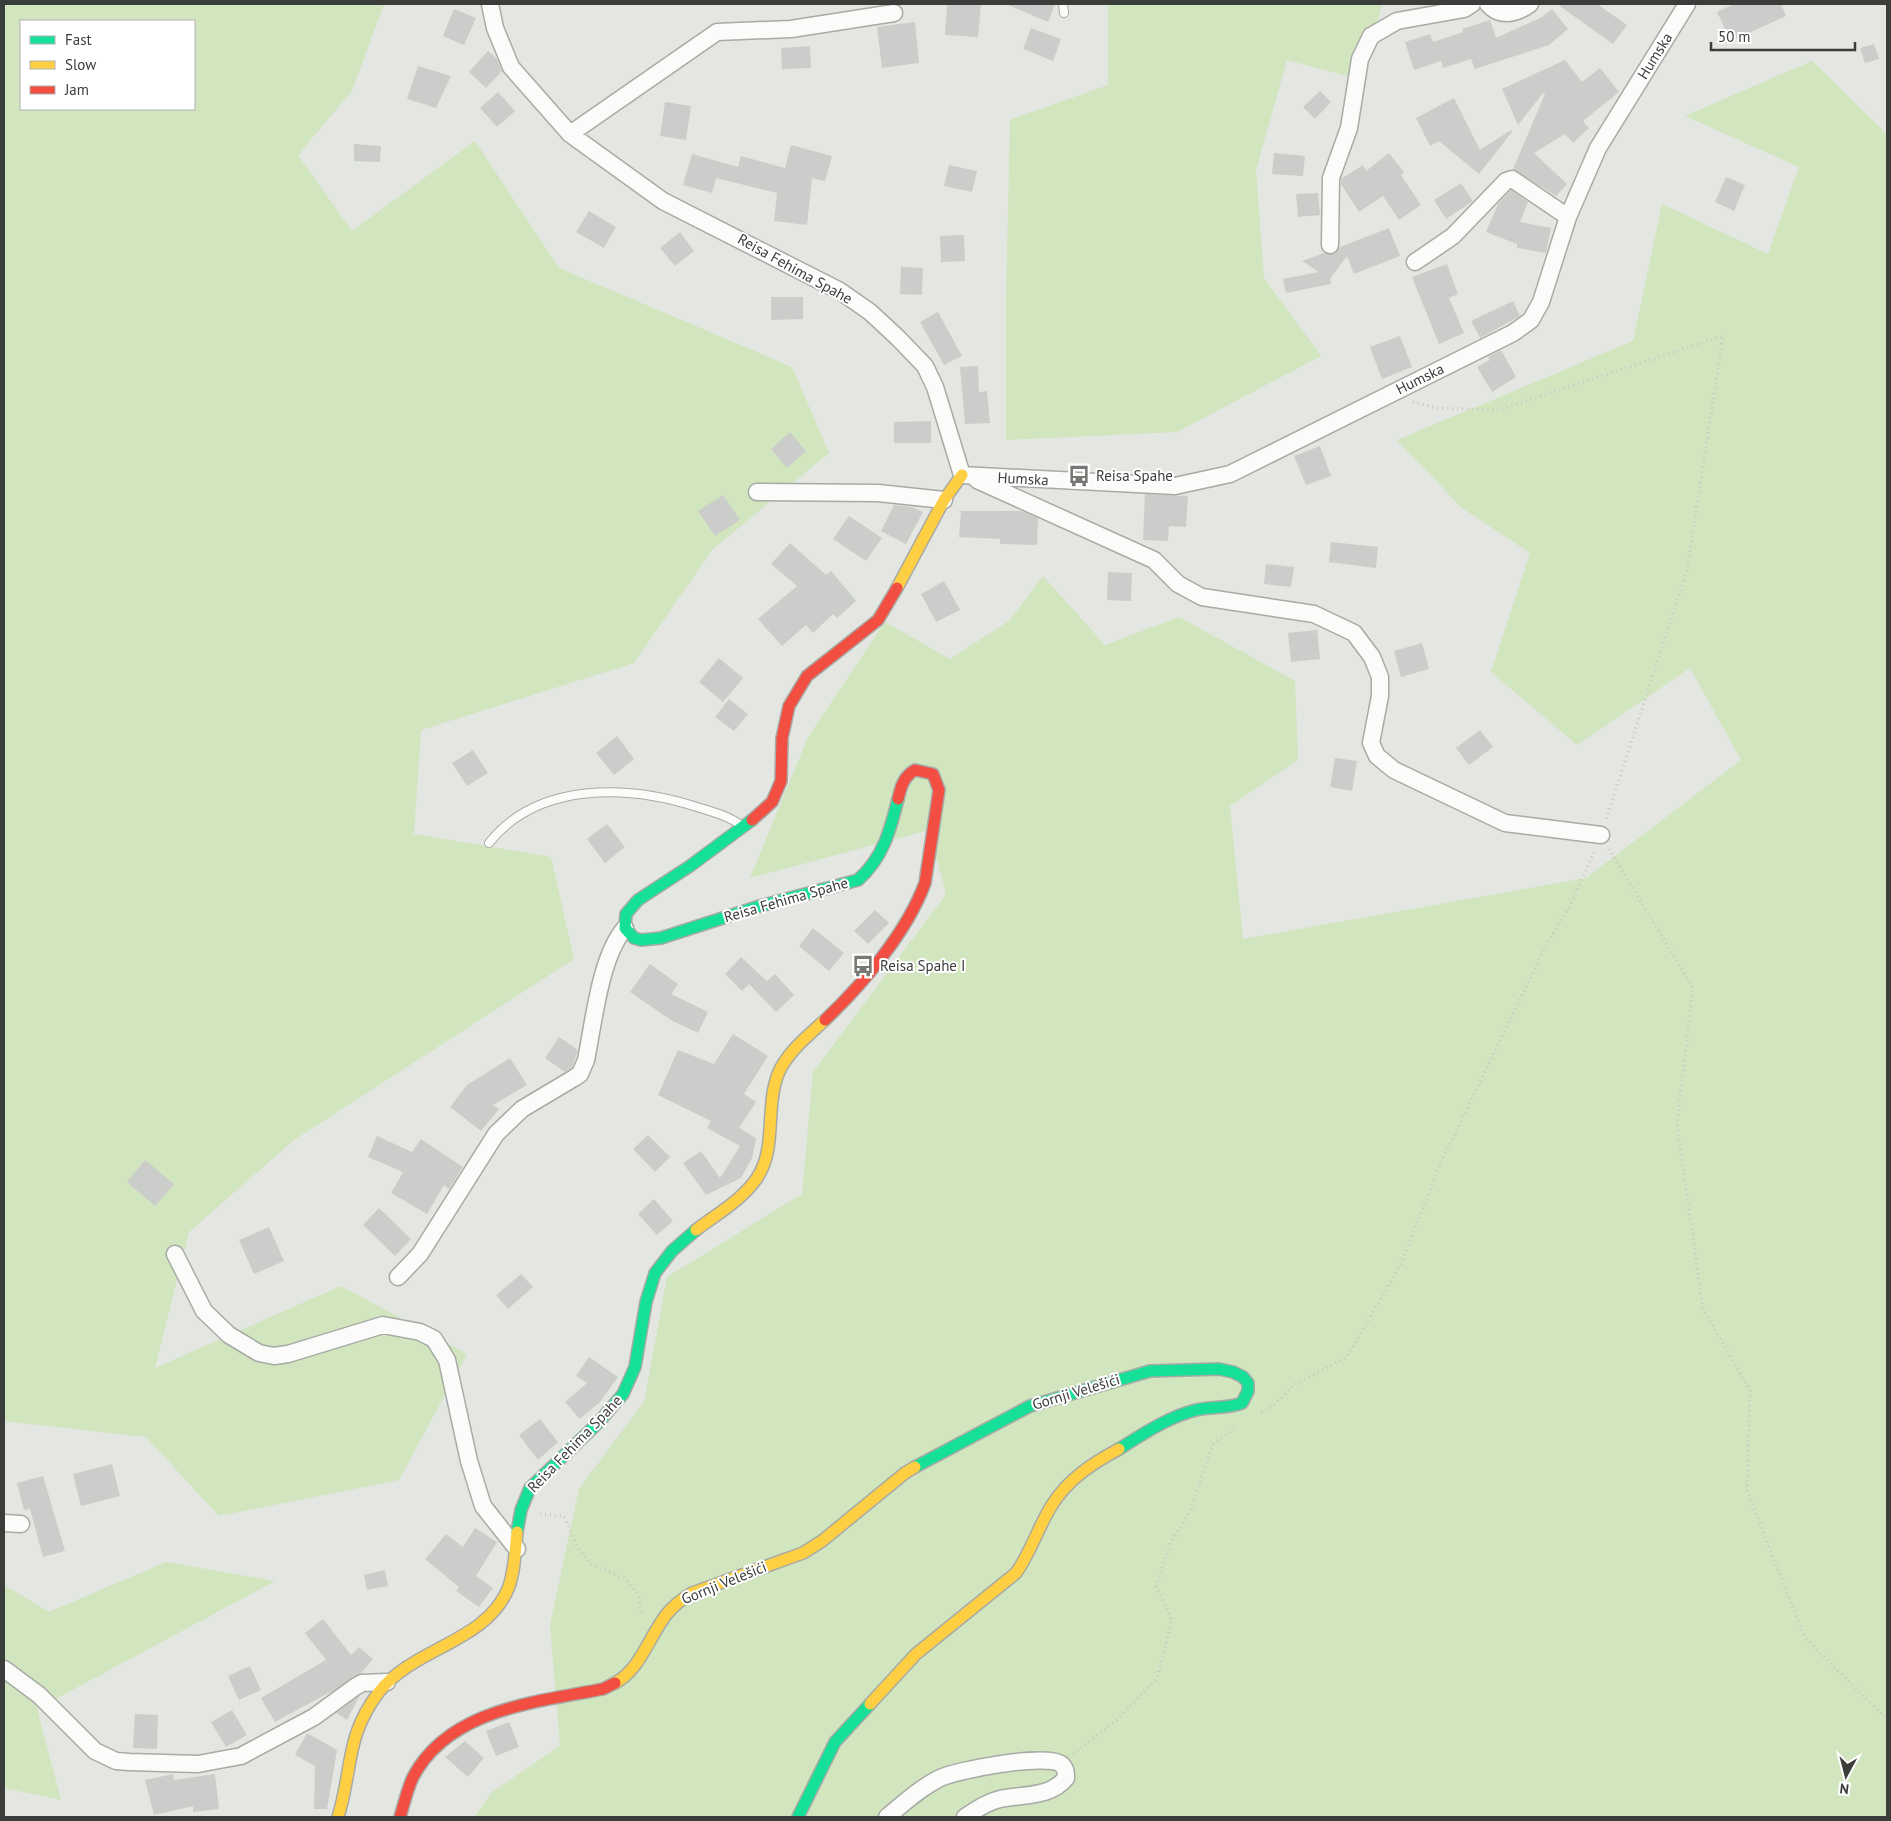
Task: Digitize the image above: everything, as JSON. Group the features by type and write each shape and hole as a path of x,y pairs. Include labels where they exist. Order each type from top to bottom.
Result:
{"street":[{"name":"Reisa Fehima Spahe","path":"490,4 495,28 511,67 570,134 663,201 840,291 870,312 925,366 936,387 966,476"},
{"path":"1330,245 1331,178 1349,128 1360,59 1371,36 1397,21 1464,9 1472,4"},
{"path":"1488,4 1494,11 1504,14 1523,9 1530,4"},
{"name":"Humska","path":"966,476 1175,486 1230,474 1512,333 1531,320 1541,302 1568,217 1598,148 1687,4"},
{"path":"570,134 717,32 790,28 894,13"},
{"path":"1415,262 1453,236 1506,181 1512,180 1568,217"},
{"path":"398,1277 415,1260 431,1237 496,1134 522,1109 580,1074 586,1060 608,957 616,939 626,928 626,914 638,900 744,827 772,802 781,781 782,738 789,706 802,684 807,676 852,644 878,620 944,500 966,476 1154,560 1178,584 1202,597 1314,614 1354,633 1372,657 1380,677 1380,696 1371,743 1377,756 1394,770 1505,823 1601,836"},
{"path":"757,492 878,493 944,500"},
{"name":"Reisa Fehima Spahe","path":"338,1817 350,1754 358,1729 371,1704 387,1682 413,1662 444,1646 491,1615 509,1587 514,1570 520,1516 525,1497 537,1480 610,1410 628,1386 646,1300 654,1274 672,1251 747,1192 762,1171 770,1143 775,1086 783,1064 838,1007 907,922 918,903 925,884 939,790 938,780 933,774 925,771 915,770 908,774 901,789 885,848 871,870 858,880 760,906 661,938 641,940 634,938 626,928"},
{"path":"176,1254 204,1311 228,1334 259,1353 274,1356 288,1354 383,1325 414,1330 434,1338 446,1360 469,1462 483,1506 517,1549"},
{"name":"Gornji Velešići","path":"400,1817 408,1789 417,1770 447,1738 468,1723 490,1714 611,1686 626,1677 645,1651 668,1611 683,1597 803,1553 905,1473 1030,1406 1125,1376 1150,1371 1219,1369 1243,1376 1248,1383 1248,1391 1242,1403 1236,1406"},
{"path":"798,1817 835,1742 916,1654 1016,1573 1025,1560 1052,1505 1069,1483 1092,1464 1174,1416 1198,1409 1236,1406"},
{"path":"4,1523 21,1524"},
{"path":"4,1669 39,1695 95,1751 110,1759 129,1762 198,1764 241,1756 314,1717 362,1683 387,1682"},
{"path":"887,1817 920,1789 940,1778 967,1769 1036,1760 1061,1763 1064,1768 1066,1778 1055,1788 999,1799 964,1817"}],"lane":[{"path":"1063,4 1064,13"},
{"path":"489,843 498,832 520,815 543,804 571,795 607,792 642,794 678,801 734,820 744,827"}],"path":[{"path":"1061,1763 1118,1719 1157,1678 1172,1620 1156,1587 1170,1543 1190,1512 1213,1444 1250,1417 1272,1407 1294,1385 1347,1357 1401,1264 1440,1164 1547,944 1571,904 1601,836 1687,570 1723,336 1499,410 1438,408 1386,396"},
{"path":"1601,836 1694,988 1677,1125 1703,1309 1750,1390 1747,1491 1805,1638 1887,1719"},
{"path":"1236,1406 1250,1417"},
{"path":"520,1516 544,1513 564,1516 577,1547 592,1564 626,1579 639,1596 645,1651"}],"green space":[{"path":"4,4 384,4 352,91 298,155 352,231 475,141 559,268 792,367 829,453 712,550 634,663 421,730 414,834 551,857 574,959 294,1140 189,1232 155,1368 341,1286 467,1354 399,1480 219,1516 146,1437 4,1421"},
{"path":"1108,4 1382,4 1363,80 1287,60 1256,170 1264,278 1321,356 1177,432 1006,440 1006,300 1010,120 1108,85"},
{"path":"1812,61 1887,134 1887,1817 474,1817 492,1792 560,1746 550,1625 579,1489 644,1402 667,1277 802,1194 813,1072 946,894 929,830 750,878 808,737 885,622 950,659 1009,621 1043,576 1105,645 1179,617 1295,681 1298,760 1230,806 1243,939 1586,878 1741,760 1690,668 1577,745 1491,672 1530,553 1462,508 1397,440 1633,341 1662,204 1768,254 1799,167 1685,116"},
{"path":"166,1562 275,1581 37,1709 61,1800 4,1788 4,1585 49,1612"}],"building":[{"path":"947,4 981,4 978,37 945,35"},
{"path":"1006,4 1055,4 1048,22"},
{"path":"1557,4 1597,4 1627,25 1613,44"},
{"path":"1734,4 1781,4 1786,16 1731,41 1717,12"},
{"path":"454,9 476,18 464,45 443,36"},
{"path":"1552,9 1568,29 1549,45 1475,69 1471,59 1443,68 1441,61 1414,70 1405,42 1430,34 1433,42 1463,32 1462,29 1490,20 1496,38 1542,17"},
{"path":"915,22 919,63 882,68 877,27"},
{"path":"1031,28 1061,39 1053,61 1023,49"},
{"path":"1874,44 1879,59 1865,63 1860,48"},
{"path":"810,46 811,68 782,69 781,48"},
{"path":"488,51 497,59 502,71 486,88 469,72"},
{"path":"1565,60 1582,82 1600,68 1619,92 1583,121 1589,128 1573,143 1565,134 1534,153 1567,184 1556,196 1513,169 1545,94 1543,93 1518,125 1502,89"},
{"path":"418,66 451,76 436,108 407,99"},
{"path":"1320,91 1331,102 1315,119 1303,107"},
{"path":"498,92 515,111 497,127 480,108"},
{"path":"1454,98 1480,150 1511,130 1512,132 1479,174 1439,141 1430,146 1416,118"},
{"path":"665,102 691,106 686,140 660,136"},
{"path":"354,144 381,146 380,162 354,161"},
{"path":"791,145 832,156 825,181 812,178 807,225 774,221 777,193 716,178 712,193 683,185 692,154 738,167 741,156 785,168"},
{"path":"1274,153 1305,156 1303,176 1272,174"},
{"path":"1389,153 1404,172 1401,175 1421,205 1399,220 1383,196 1359,212 1341,184 1341,179 1363,165 1366,171"},
{"path":"949,165 977,171 972,192 944,186"},
{"path":"1726,177 1745,185 1734,211 1715,202"},
{"path":"1461,183 1473,201 1446,219 1434,200"},
{"path":"1511,190 1528,202 1520,222 1551,228 1546,253 1517,248 1517,244 1486,232 1498,204"},
{"path":"1318,193 1320,215 1298,217 1296,194"},
{"path":"589,211 616,227 604,248 576,232"},
{"path":"1389,228 1400,256 1354,274 1347,256 1330,279 1331,284 1286,293 1283,279 1319,272 1302,261 1324,253 1334,254 1340,247"},
{"path":"680,232 694,251 675,266 660,248"},
{"path":"964,235 965,261 941,262 940,236"},
{"path":"1447,264 1458,294 1449,298 1464,333 1439,344 1412,277"},
{"path":"901,267 923,268 922,295 900,294"},
{"path":"771,297 803,297 803,319 771,320"},
{"path":"1513,301 1520,316 1480,338 1471,321"},
{"path":"938,312 962,356 944,365 920,322"},
{"path":"1400,336 1412,367 1382,379 1370,347"},
{"path":"1501,350 1516,377 1492,392 1477,367 1490,360 1488,357"},
{"path":"978,366 979,392 987,391 990,423 965,424 960,367"},
{"path":"931,421 931,443 894,443 894,422"},
{"path":"790,432 806,451 787,468 771,449"},
{"path":"1320,446 1331,476 1306,485 1294,456"},
{"path":"1145,494 1188,496 1186,527 1169,526 1168,541 1143,540"},
{"path":"723,495 740,520 715,536 698,511"},
{"path":"894,505 912,507 923,512 906,544 881,531"},
{"path":"961,511 1022,511 1038,518 1037,545 1000,544 1000,539 959,537"},
{"path":"849,516 882,538 866,561 833,539"},
{"path":"1331,542 1378,547 1376,568 1329,562"},
{"path":"790,543 826,575 831,571 856,601 837,618 833,614 813,633 806,625 782,646 758,619 797,586 771,564"},
{"path":"1266,564 1294,567 1291,587 1264,584"},
{"path":"1108,572 1132,573 1131,601 1107,600"},
{"path":"944,581 960,610 936,622 921,594"},
{"path":"1317,630 1320,659 1291,662 1288,633"},
{"path":"1422,643 1429,669 1401,677 1394,651"},
{"path":"719,658 743,678 723,702 699,682"},
{"path":"729,699 748,714 734,731 715,717"},
{"path":"1480,730 1493,747 1469,765 1456,748"},
{"path":"617,736 634,759 614,775 596,753"},
{"path":"473,750 488,773 467,786 452,763"},
{"path":"1335,758 1357,761 1352,791 1330,787"},
{"path":"607,824 625,847 605,863 587,839"},
{"path":"875,910 889,923 868,944 854,931"},
{"path":"813,928 844,953 829,971 799,946"},
{"path":"741,957 767,981 775,974 794,995 776,1012 749,984 742,991 725,974"},
{"path":"650,964 678,984 671,994 708,1012 698,1033 671,1020 630,992"},
{"path":"733,1034 768,1056 744,1094 756,1102 739,1128 756,1138 755,1145 752,1158 741,1178 706,1195 683,1163 701,1151 720,1178 740,1146 707,1128 711,1121 658,1095 678,1050 714,1064"},
{"path":"559,1037 578,1050 572,1067 565,1072 545,1058"},
{"path":"510,1058 527,1085 493,1105 499,1109 481,1131 450,1107 467,1085"},
{"path":"648,1135 670,1157 655,1172 633,1149"},
{"path":"377,1136 412,1152 421,1139 463,1167 449,1189 444,1185 427,1214 391,1193 403,1172 368,1157"},
{"path":"145,1160 174,1184 155,1206 127,1182"},
{"path":"654,1199 673,1221 657,1235 638,1214"},
{"path":"379,1208 411,1239 395,1256 363,1225"},
{"path":"269,1227 284,1261 254,1274 239,1240"},
{"path":"521,1274 533,1287 508,1309 496,1295"},
{"path":"589,1357 618,1377 600,1402 580,1419 565,1402 587,1383 576,1376"},
{"path":"540,1419 558,1442 538,1460 519,1435"},
{"path":"112,1464 120,1496 81,1506 73,1474"},
{"path":"43,1476 65,1551 43,1557 30,1509 24,1510 17,1483"},
{"path":"475,1528 497,1542 476,1576 493,1588 479,1607 456,1591 459,1587 425,1559 446,1534 463,1547"},
{"path":"385,1570 388,1586 367,1590 364,1575"},
{"path":"323,1619 351,1655 359,1647 373,1659 361,1673 329,1694 330,1692 275,1722 261,1698 326,1660 305,1633"},
{"path":"250,1666 261,1690 239,1700 228,1676"},
{"path":"360,1695 347,1720 336,1713"},
{"path":"232,1710 247,1735 226,1747 211,1722"},
{"path":"135,1714 158,1715 157,1749 133,1748"},
{"path":"509,1722 519,1747 496,1756 486,1731"},
{"path":"307,1733 337,1750 327,1809 314,1809 315,1766 295,1755"},
{"path":"465,1741 484,1758 468,1777 445,1757"},
{"path":"173,1774 174,1780 215,1774 219,1809 193,1812 193,1806 154,1815 145,1780"}],"traffic: fast":[{"path":"752,820 690,866 638,900 626,914 625,928 634,938 641,940 661,938 760,906 858,880 867,872 880,853 892,822 898,799"},
{"path":"517,1532 521,1510 530,1488 599,1422 623,1394 635,1367 646,1302 655,1273 672,1251 696,1230"},
{"path":"915,1467 1030,1406 1150,1371 1219,1369 1233,1372 1243,1377 1248,1383 1248,1391 1242,1403 1186,1413 1156,1426 1119,1449"},
{"path":"798,1817 835,1742 870,1704"}],"traffic: slow":[{"path":"897,588 944,500 962,475"},
{"path":"696,1230 737,1200 757,1178 767,1154 772,1100 778,1074 792,1051 825,1020"},
{"path":"870,1704 916,1654 1016,1573 1026,1557 1047,1513 1058,1496 1082,1473 1119,1449"},
{"path":"615,1683 624,1677 638,1662 666,1615 685,1598 692,1593 803,1553 822,1541 905,1473 915,1467"},
{"path":"338,1817 355,1738 368,1708 379,1692 394,1677 483,1622 497,1607 508,1589 512,1575 517,1532"}],"traffic: jam":[{"path":"752,820 772,802 781,781 782,738 789,706 807,676 878,620 897,588"},
{"path":"825,1020 869,974 907,920 925,883 939,790 933,774 915,770 903,783 898,799"},
{"path":"400,1817 413,1777 429,1754 448,1736 496,1712 603,1689 615,1683"}],"place":[{"name":"Reisa Spahe","path":"1079,476"},
{"name":"Reisa Spahe I","path":"863,966"}]}
